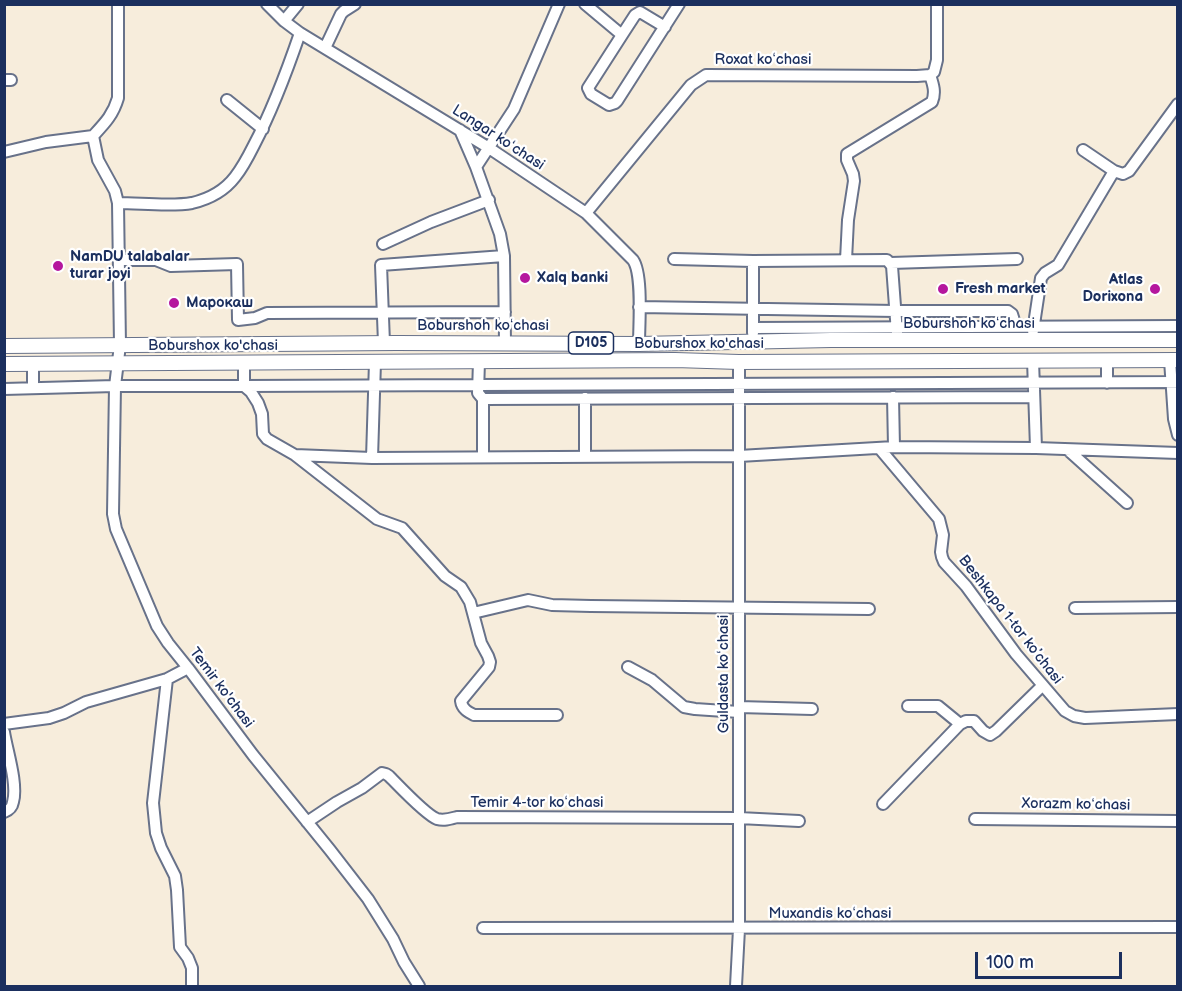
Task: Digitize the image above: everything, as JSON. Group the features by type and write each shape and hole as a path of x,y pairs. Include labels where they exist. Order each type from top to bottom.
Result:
{"main road":[{"name":"Boburshoh koʻchasi","path":"4,346 384,343 639,344 753,335 897,334 1032,334 1178,340"},
{"name":"Boburshox ko'chasi","path":"4,364 1174,360"}],"street":[{"path":"4,152 46,142 93,136 105,124 114,111 118,98 118,4"},
{"name":"Langar koʻchasi","path":"267,4 300,33 489,148 586,213 637,266 639,344"},
{"path":"284,21 298,4"},
{"path":"325,48 340,14 355,4"},
{"path":"476,167 514,109 559,4"},
{"path":"585,4 622,35"},
{"path":"665,27 644,14 637,13 588,88 591,94 609,105 617,101 665,27 678,4"},
{"path":"846,260 848,220 854,181 854,174 847,160 848,154 932,102 935,96 930,75 934,72 937,60 938,4"},
{"path":"93,136 98,160 115,191 118,203 192,203 211,196 235,177 249,155 278,94 300,33"},
{"name":"Roxat koʻchasi","path":"586,213 691,85 706,75 930,75"},
{"path":"227,100 263,129"},
{"path":"1083,150 1114,171 1124,174 1130,171 1178,104"},
{"path":"460,130 489,200 500,234 504,256 505,343"},
{"path":"1032,334 1041,278 1058,265 1114,171"},
{"path":"383,244 431,222 489,200"},
{"name":"Temir ko'chasi","path":"118,203 120,345 115,386 113,514 116,529 157,626 168,643 373,907 419,987"},
{"path":"384,343 381,265 504,256"},
{"path":"674,259 887,260 891,263 1017,259"},
{"path":"120,260 156,260 171,266 237,264 238,321 267,313 505,312"},
{"path":"753,261 753,335"},
{"path":"891,263 897,334"},
{"path":"639,307 1008,311 1012,314 1016,327"},
{"path":"943,311 943,334 1016,327 1032,334 1178,326"},
{"path":"1033,360 1036,448"},
{"path":"1107,360 1107,382"},
{"path":"1174,360 1174,419 1178,435"},
{"path":"479,361 478,393 483,399 483,458"},
{"path":"372,458 375,362"},
{"name":"Guldasta koʻchasi","path":"736,987 739,929 739,362"},
{"path":"33,363 33,388"},
{"path":"244,363 244,386 258,403 262,414 263,434 267,439 295,455 377,519 402,528 445,576 460,587 470,602 481,643 490,662 489,667 462,701 464,708 474,715 557,714"},
{"path":"4,389 115,386 1174,382"},
{"path":"893,397 894,447"},
{"path":"483,399 1034,397"},
{"path":"585,398 585,457"},
{"path":"295,455 372,458 739,456 894,447 1036,448 1178,453"},
{"name":"Beshkapa 1-tor koʼchasi","path":"880,448 939,519 944,535 941,552 944,562 966,586 1016,654 1065,711 1085,718 1178,714"},
{"path":"1068,450 1126,503"},
{"path":"473,613 528,600 552,605 869,609"},
{"path":"1075,608 1178,607"},
{"path":"628,667 652,680 688,709 812,709"},
{"path":"4,724 49,718 86,702 167,679 188,668"},
{"path":"167,679 153,817 160,848 175,876 180,947 192,968 192,987"},
{"path":"883,804 960,724 974,721 982,731 990,735 1042,686"},
{"path":"908,706 938,706 960,724"},
{"path":"4,732 14,789 13,803 10,809 4,812"},
{"name":"Temir 4-tor koʻchasi","path":"307,822 382,773 389,776 429,814 446,820 457,817 739,818 799,821"},
{"name":"Xorazm koʻchasi","path":"975,819 1178,821"},
{"name":"Muxandis koʻchasi","path":"483,928 1178,927"}],"place":[{"name":"NamDU talabalar turar joyi","path":"58,266"},
{"name":"Xalq banki","path":"525,278"},
{"name":"Fresh market","path":"943,289"},
{"name":"Atlas Dorixona","path":"1155,289"},
{"name":"Марокаш","path":"174,303"}]}
